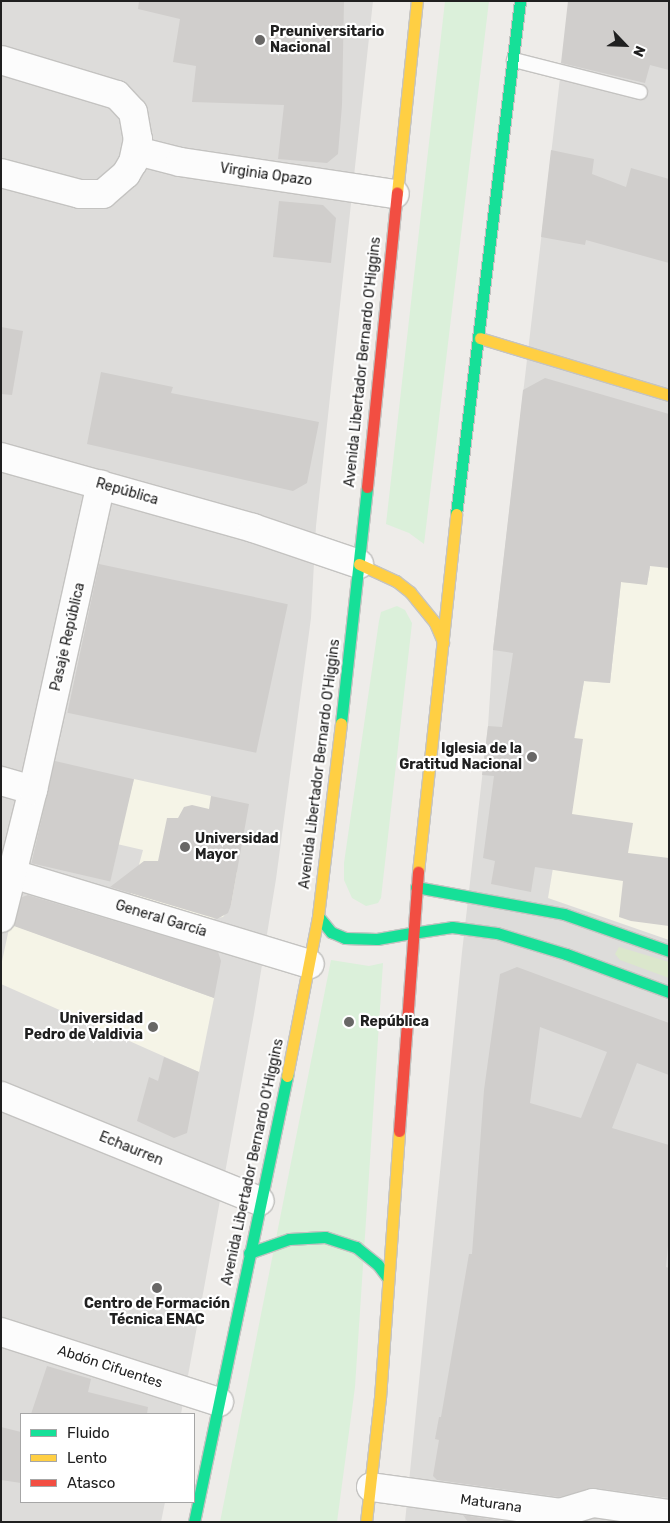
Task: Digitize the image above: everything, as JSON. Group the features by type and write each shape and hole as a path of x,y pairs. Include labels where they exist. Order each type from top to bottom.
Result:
{"main road":[{"name":"Avenida Libertador Bernardo O'Higgins","path":"194,1522 310,964 318,916 359,564 395,194 417,1"},
{"path":"366,1522 372,1487 380,1398 387,1277 416,887 457,508 480,338 520,1"},
{"path":"480,338 669,395"},
{"path":"359,564 396,581 410,592 435,623 443,642"},
{"path":"416,887 564,914 669,951"},
{"path":"318,916 331,932 348,939 377,939 446,927 497,933 566,954 669,992"},
{"path":"249,1252 289,1239 325,1237 356,1247 378,1265 387,1277"}],"street":[{"path":"1,60 117,95 133,112 136,121 137,151 126,174 103,194 80,194 1,172"},
{"name":"Virginia Opazo","path":"137,151 180,162 395,194"},
{"name":"República","path":"1,457 253,528 359,564"},
{"name":"Pasaje República","path":"1,918 90,545 101,484"},
{"path":"1,781 33,790"},
{"name":"General García","path":"13,874 310,964"},
{"name":"Echaurren","path":"1,1096 260,1201"},
{"name":"Abdón Cifuentes","path":"1,1332 218,1402"},
{"name":"Maturana","path":"372,1487 560,1513 593,1503 669,1514"}],"lane":[{"path":"514,60 640,92"}],"shaded area":[{"path":"1,1 373,1 316,526 311,618 276,879 254,1014 181,1413 20,1413 20,1503 165,1503 161,1522 1,1522"},
{"path":"569,1 669,1 669,1522 405,1522 462,952 488,726 493,650"},
{"path":"669,523 669,940 548,898 584,681 610,683 621,582 647,584 650,567 628,564"},
{"name":"Universidad Mayor","path":"134,779 211,796 237,871 231,905 223,917 211,919 131,894 143,850 117,844"},
{"name":"Universidad Pedro de Valdivia","path":"10,924 214,998 199,1072 1,984 1,966"}],"green space":[{"path":"445,1 489,1 424,544 409,533 386,524"},
{"path":"397,606 405,610 412,623 381,898 378,903 366,906 352,898 344,880 344,863 379,621 381,612"},
{"path":"619,947 669,962 669,978 620,960 615,954"},
{"path":"331,960 369,966 383,963 355,1387 337,1522 220,1522"}],"building":[{"name":"Preuniversitario Nacional","path":"139,1 344,1 342,105 338,154 327,163 278,159 284,105 192,102 196,66 173,62 180,19 138,9"},
{"path":"568,1 669,1 669,70 650,65 645,83 561,63"},
{"path":"551,150 594,159 592,174 626,187 631,168 669,179 669,263 586,240 585,245 541,237"},
{"path":"279,201 323,205 336,218 331,263 273,257"},
{"path":"1,327 23,331 12,395 1,394"},
{"path":"101,372 173,387 171,393 319,422 307,483 293,491 87,444"},
{"path":"545,378 669,414 669,568 650,566 647,585 621,582 610,683 584,681 574,738 583,739 572,814 633,823 628,853 669,858 669,926 631,921 619,917 623,881 535,867 531,892 491,884 495,861 483,858 494,776 482,775 488,726 502,727 513,653 493,650 523,390"},
{"path":"99,564 288,604 256,753 67,713"},
{"path":"55,761 134,779 110,882 31,863"},
{"name":"Universidad Mayor","path":"211,796 249,804 228,913 217,919 110,887 144,861 158,861 167,818 178,818 184,807 192,805 209,809"},
{"path":"28,895 218,952 221,961 214,998 14,926 22,897"},
{"path":"517,967 669,1023 669,1075 637,1063 612,1128 669,1145 669,1235 666,1267 669,1268 669,1498 595,1488 559,1497 437,1480 433,1476 439,1440 435,1439 439,1417 441,1417 469,1254 472,1254 484,1090 500,974","holes":["540,1027 607,1052 581,1118 530,1103"]},
{"path":"164,1057 199,1072 187,1133 174,1138 137,1121 149,1077 158,1081"},
{"path":"47,1366 91,1379 88,1392 148,1407 147,1413 31,1413"},
{"path":"1,1427 20,1432 20,1483 1,1480"},
{"path":"463,1515 509,1522 468,1522"}],"traffic: fast":[{"path":"456,514 520,1"},
{"path":"341,723 367,487"},
{"path":"416,887 564,914 669,951"},
{"path":"318,916 331,932 345,938 377,939 412,933"},
{"path":"412,933 452,927 497,933 566,954 669,992"},
{"path":"194,1522 287,1076"},
{"path":"249,1253 289,1239 325,1237 356,1247 378,1265 387,1277"}],"traffic: slow":[{"path":"397,193 417,1"},
{"path":"480,338 669,395"},
{"path":"418,872 456,514"},
{"path":"359,564 396,581 410,592 435,623 443,642"},
{"path":"287,1076 318,916 341,723"},
{"path":"366,1522 380,1398 399,1131"}],"traffic: jam":[{"path":"367,487 397,193"},
{"path":"399,1131 418,872"}],"place":[{"name":"Preuniversitario Nacional","path":"260,40"},
{"name":"Iglesia de la Gratitud Nacional","path":"532,757"},
{"name":"Universidad Mayor","path":"185,847"},
{"name":"República","path":"349,1022"},
{"name":"Universidad Pedro de Valdivia","path":"153,1027"},
{"name":"Centro de Formación Técnica ENAC","path":"157,1288"}]}
